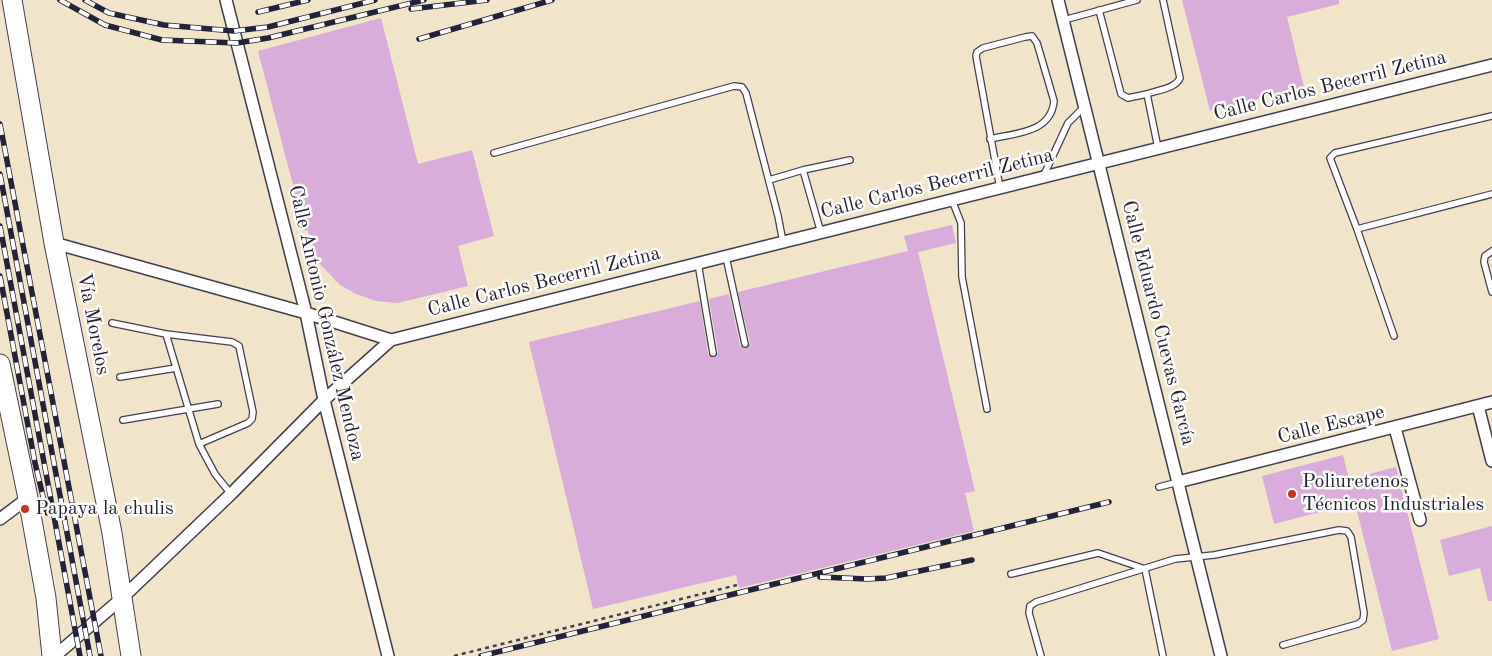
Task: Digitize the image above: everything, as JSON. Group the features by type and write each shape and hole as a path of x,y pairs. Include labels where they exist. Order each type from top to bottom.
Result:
{"main road":[{"name":"Vía Morelos","path":"12,0 54,243 112,533 127,653"},
{"path":"1,374 7,431 28,498 46,598 54,656"}],"street":[{"name":"Calle Antonio González Mendoza","path":"226,0 306,313 324,400 388,656"},
{"name":"Calle Eduardo Cuevas García","path":"1058,0 1086,106 1221,656"},
{"name":"Calle Carlos Becerril Zetina","path":"54,656 121,599 231,494 324,400 391,340 1158,148 1492,67"},
{"path":"54,243 306,313 391,340"},
{"name":"Calle Escape","path":"1178,482 1492,402"},
{"path":"1478,406 1492,461"},
{"path":"1395,428 1420,520"},
{"path":"0,519 28,498"}],"lane":[{"path":"1064,20 1137,0"},
{"path":"1099,10 1121,94 1128,98 1173,86 1180,78 1163,0"},
{"path":"990,139 1034,130 1049,116 1053,108 1054,101 1037,42 1032,36 1025,36 983,48 977,52 976,60 990,139 1000,188"},
{"path":"494,153 738,86 745,89 783,242"},
{"path":"1147,94 1158,148"},
{"path":"1043,177 1068,123 1086,106"},
{"path":"1394,336 1357,229 1330,161 1330,156 1492,116"},
{"path":"769,180 803,170 850,160"},
{"path":"803,170 821,233"},
{"path":"1357,229 1492,194"},
{"path":"952,200 961,223 962,277 987,409"},
{"path":"1492,251 1485,256 1484,262 1492,292"},
{"path":"726,256 745,344"},
{"path":"698,263 713,353"},
{"path":"112,322 166,334 238,344 253,412 252,419 248,423 199,444"},
{"path":"166,334 199,444 214,474 231,494"},
{"path":"120,377 176,368"},
{"path":"123,420 218,404"},
{"path":"1160,487 1178,482"},
{"path":"1040,656 1029,614 1030,606 1033,603 1175,559 1196,557 1340,530 1347,531 1351,537 1364,613 1363,620 1358,624 1283,645"},
{"path":"1012,574 1098,553 1145,569"},
{"path":"1145,569 1163,656"}],"path":[{"path":"454,656 736,585"}],"building":[{"path":"1182,0 1339,0 1339,4 1287,17 1304,87 1210,111"},
{"path":"381,18 418,164 472,150 494,236 458,246 468,286 398,303 376,301 356,294 340,285 319,263 311,245 308,230 305,231 258,51"},
{"path":"952,225 956,243 918,252 975,491 965,493 974,531 739,588 736,575 593,609 529,342 700,301 708,354 714,357 718,352 709,299 729,294 740,345 746,348 750,343 738,292 908,251 904,236"},
{"path":"1343,455 1349,479 1396,467 1439,639 1392,651 1355,503 1274,524 1262,476"},
{"path":"1492,526 1492,601 1488,601 1480,568 1449,576 1440,540"}],"railway":[{"path":"60,0 105,25 162,40 237,43 268,38 424,0"},
{"path":"85,0 109,13 164,25 234,31 268,27 375,0"},
{"path":"258,12 308,0"},
{"path":"411,9 487,0"},
{"path":"419,39 552,0"},
{"path":"0,124 101,656"},
{"path":"0,174 90,656"},
{"path":"0,226 80,656"},
{"path":"0,276 35,463 47,513"},
{"path":"481,656 1109,502"},
{"path":"820,577 886,578 972,560"}],"place":[{"name":"Poliuretenos Técnicos Industriales","path":"1292,494"},
{"name":"Papaya la chulis","path":"25,509"}]}
